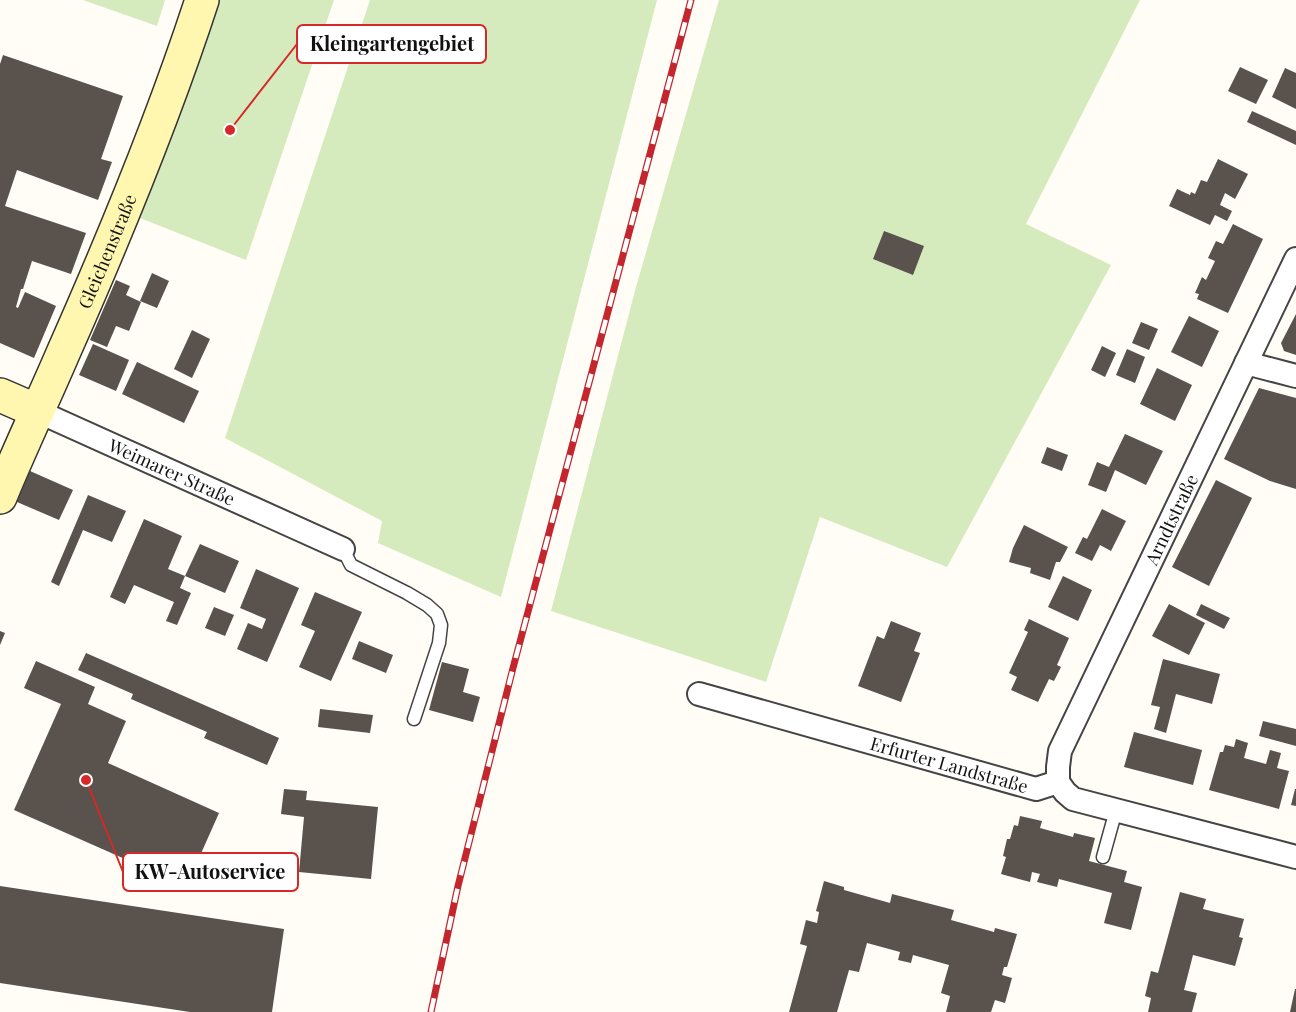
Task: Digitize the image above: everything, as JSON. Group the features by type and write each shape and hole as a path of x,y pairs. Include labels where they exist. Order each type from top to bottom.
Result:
{"street":[{"name":"Gleichenstraße","path":"0,497 84,306 152,143 202,0"},
{"name":"Arndtstraße","path":"1058,782 1060,751 1296,259"},
{"path":"1246,363 1296,376"},
{"name":"Weimarer Straße","path":"0,395 343,549"},
{"name":"Erfurter Landstraße","path":"699,694 1036,789 1058,782"},
{"path":"1058,782 1073,799 1296,857"}],"lane":[{"path":"343,549 351,565 407,593 437,614 441,625 439,643 414,719"},
{"path":"1103,857 1116,810"}],"green space":[{"path":"83,0 165,0 157,26"},
{"path":"214,0 334,0 246,260 140,218"},
{"path":"370,0 657,0 501,597 378,543 382,521 225,438"},
{"path":"719,0 1140,0 1026,224 1111,265 947,567 820,517 766,682 551,611 636,287"}],"building":[{"path":"3,55 123,96 101,159 112,162 98,200 17,170 5,206 86,233 71,274 32,261 16,307 18,308 25,292 56,306 34,358 0,343 0,64"},
{"path":"1240,67 1268,80 1256,104 1228,91"},
{"path":"1285,68 1296,73 1296,109 1272,97"},
{"path":"1252,111 1296,131 1296,145 1247,122"},
{"path":"1218,159 1248,174 1235,199 1225,193 1220,205 1232,211 1227,221 1215,215 1210,225 1169,206 1177,189 1190,195 1191,192 1195,194 1201,180 1207,182"},
{"path":"1233,224 1263,239 1228,313 1197,299 1199,294 1195,293 1202,277 1206,280 1215,261 1208,258 1216,241 1223,244"},
{"path":"884,231 924,246 913,275 873,259"},
{"path":"152,273 169,281 157,308 140,301"},
{"path":"116,280 130,286 126,295 141,302 129,331 116,326 107,347 90,340"},
{"path":"1296,314 1296,355 1284,351 1281,343"},
{"path":"1189,316 1219,331 1202,367 1171,352"},
{"path":"1141,322 1158,329 1149,350 1132,343"},
{"path":"192,330 210,339 192,378 174,369"},
{"path":"93,344 129,360 116,391 79,375"},
{"path":"1102,346 1116,353 1105,377 1091,370"},
{"path":"1127,349 1145,357 1135,383 1116,375"},
{"path":"137,362 199,391 184,423 122,394"},
{"path":"1157,368 1192,385 1175,421 1140,404"},
{"path":"1259,388 1296,398 1296,489 1270,481 1224,459"},
{"path":"1125,434 1163,451 1146,485 1115,470 1106,492 1088,485 1097,462 1109,467"},
{"path":"1047,447 1068,455 1062,471 1041,463"},
{"path":"30,471 73,490 59,520 17,502"},
{"path":"1216,480 1252,498 1209,586 1172,567"},
{"path":"88,495 126,511 112,542 83,530 59,586 51,582"},
{"path":"1102,509 1126,521 1111,551 1100,545 1092,561 1075,553 1083,537 1087,539"},
{"path":"144,519 182,536 168,569 185,576 180,588 191,593 177,625 166,621 174,602 134,585 125,604 110,597"},
{"path":"1024,525 1068,547 1060,562 1056,562 1050,580 1030,573 1031,568 1009,562"},
{"path":"200,544 239,561 225,593 185,576"},
{"path":"256,569 299,588 267,662 237,649 248,623 262,629 266,619 240,608"},
{"path":"1063,576 1092,590 1078,621 1048,607"},
{"path":"315,592 362,612 331,681 299,667 315,631 301,625"},
{"path":"1169,604 1205,623 1189,655 1152,636"},
{"path":"1201,604 1230,618 1224,629 1196,615"},
{"path":"214,607 234,615 225,636 205,628"},
{"path":"1029,619 1069,638 1057,665 1061,667 1054,681 1049,679 1038,702 1011,690 1017,677 1009,673 1028,632 1024,630"},
{"path":"891,621 921,633 914,651 920,653 901,702 858,686 877,636 884,639"},
{"path":"0,631 5,633 0,645"},
{"path":"359,641 393,655 386,673 352,659"},
{"path":"86,653 279,738 267,765 204,738 207,732 131,699 133,694 78,670"},
{"path":"1163,659 1220,674 1212,704 1176,694 1166,733 1154,729 1160,707 1151,705"},
{"path":"36,661 95,687 88,704 126,721 108,763 219,813 191,876 169,866 166,871 145,862 143,867 14,810 61,704 24,688"},
{"path":"442,662 469,669 463,692 480,697 473,722 429,710"},
{"path":"320,709 373,715 370,733 318,727"},
{"path":"1263,721 1296,729 1296,746 1259,736"},
{"path":"1134,732 1202,750 1193,785 1124,767"},
{"path":"1236,739 1248,743 1244,758 1266,764 1270,750 1281,753 1277,768 1289,771 1279,809 1209,790 1220,752 1223,752 1225,745 1234,747"},
{"path":"284,789 307,791 306,800 378,807 371,879 299,872 304,817 281,814"},
{"path":"1296,789 1296,806 1291,805"},
{"path":"1020,816 1042,821 1040,828 1073,837 1074,833 1095,838 1089,861 1127,871 1124,882 1142,887 1131,930 1104,923 1112,893 1059,879 1057,887 1037,882 1040,874 1032,872 1030,882 1001,874 1006,857 1003,856 1007,839 1010,839 1014,825 1018,826"},
{"path":"824,881 844,887 844,890 890,903 892,894 954,910 951,920 994,932 995,928 1017,934 1007,967 1004,967 1002,975 1012,978 1005,1003 995,1000 991,1012 946,1012 950,996 941,993 949,965 913,955 911,963 898,960 900,952 867,943 859,972 849,970 837,1012 789,1012 807,946 800,944 806,920 817,923 819,912 816,911"},
{"path":"0,886 284,929 272,1012 190,1012 0,983"},
{"path":"1180,892 1206,899 1203,909 1244,919 1239,937 1243,938 1235,966 1193,955 1184,990 1197,993 1192,1012 1148,1012 1151,998 1145,996 1151,971 1158,973"},
{"path":"1295,989 1296,1012 1290,1012"}],"railway":[{"path":"431,1012 458,886 513,668 691,0"}],"place":[{"name":"Kleingartengebiet","path":"230,130"},
{"name":"KW-Autoservice","path":"86,780"}]}
